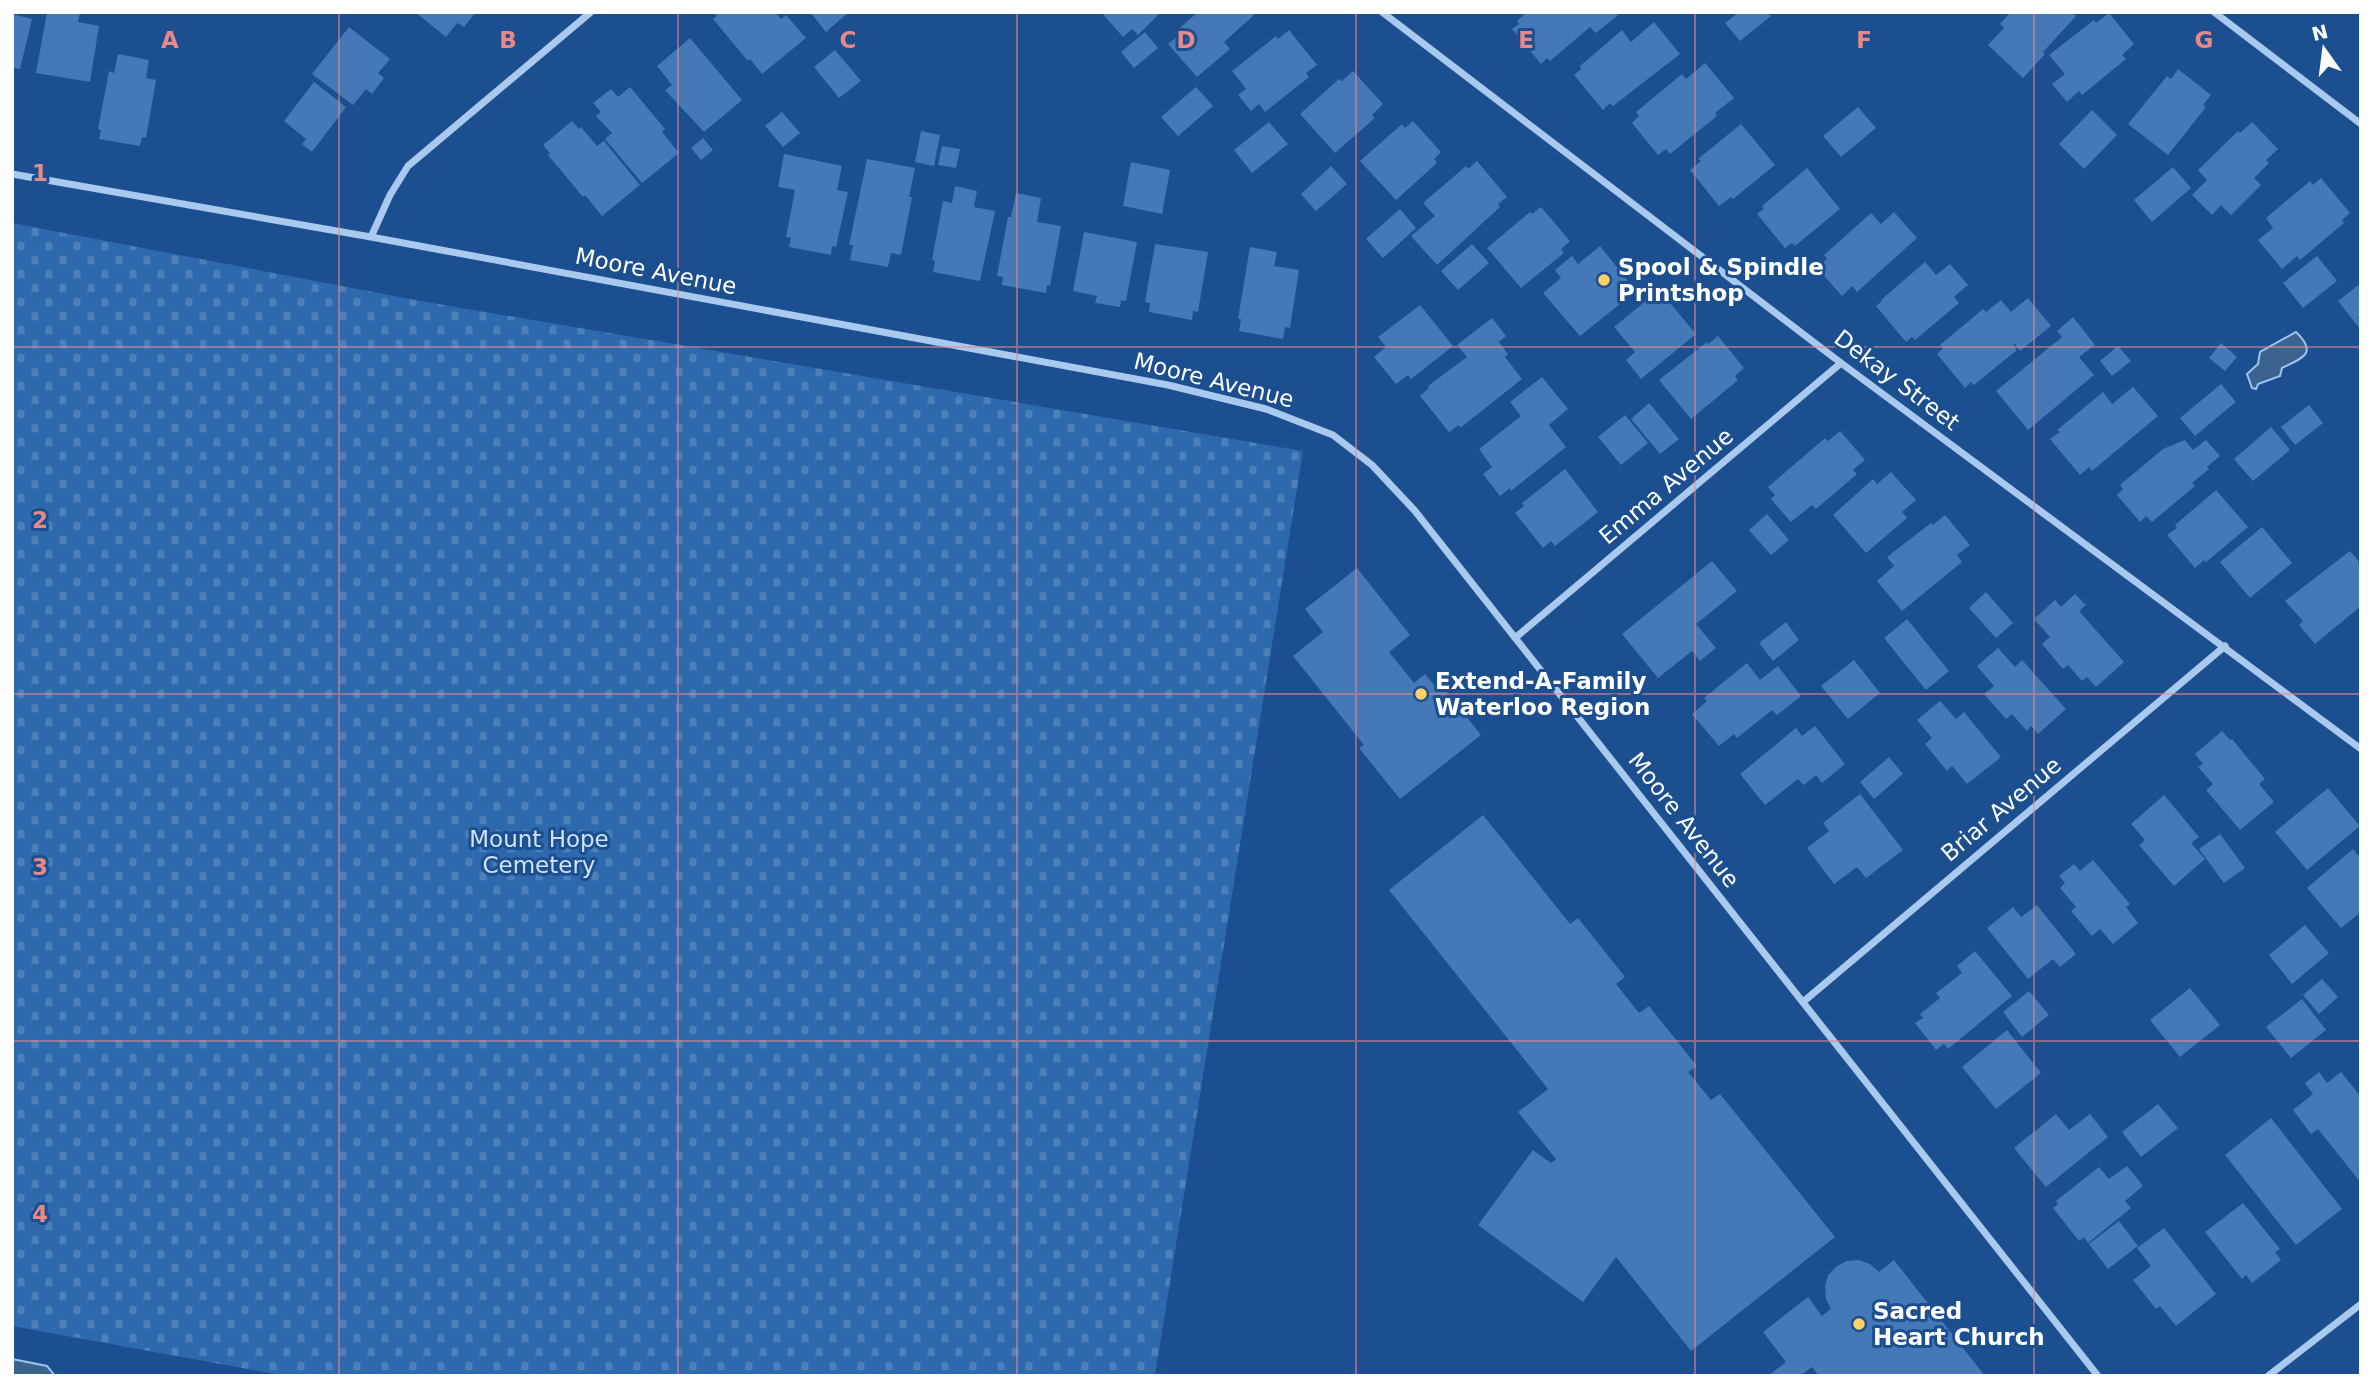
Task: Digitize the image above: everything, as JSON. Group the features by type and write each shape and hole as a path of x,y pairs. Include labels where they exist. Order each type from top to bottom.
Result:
{"street":[{"path":"371,237 390,195 408,166 591,12"},
{"name":"Dekay Street","path":"1382,12 1841,363 2361,749"},
{"path":"2214,12 2361,124"},
{"name":"Moore Avenue","path":"12,174 371,237 1168,385 1266,410 1333,435 1372,465 1415,511 2098,1376"},
{"name":"Emma Avenue","path":"1515,638 1841,363"},
{"name":"Briar Avenue","path":"1803,1002 2225,646"},
{"path":"2268,1376 2361,1304"}],"green space":[{"name":"Mount Hope Cemetery","path":"12,223 415,300 1303,451 1155,1376 286,1376 12,1326"}],"shaded area":[{"path":"2296,332 2306,345 2305,354 2282,368 2280,376 2258,384 2256,389 2252,388 2247,374 2258,364 2260,352"},
{"path":"12,1359 47,1366 55,1376 12,1376"}],"building":[{"path":"47,12 80,12 78,22 99,26 90,82 36,73"},
{"path":"415,12 476,12 464,27 457,23 446,37"},
{"path":"714,12 775,12 781,19 786,15 806,38 762,74 713,19 717,16"},
{"path":"810,12 849,12 826,32"},
{"path":"1101,12 1161,12 1138,35 1132,29 1123,37"},
{"path":"1198,12 1251,12 1254,15 1224,42 1230,49 1197,77 1168,44 1178,36 1175,32"},
{"path":"1527,12 1616,12 1618,15 1596,33 1590,27 1550,61 1547,58 1541,64 1512,29"},
{"path":"1739,12 1767,12 1771,16 1740,41 1725,23"},
{"path":"2011,12 2072,12 2076,16 2023,78 1988,45 2004,28 2000,24"},
{"path":"2109,13 2134,44 2122,55 2126,59 2082,95 2079,91 2067,102 2052,84 2065,74 2049,55 2094,20 2096,23"},
{"path":"12,14 32,19 20,69 12,68"},
{"path":"1654,22 1680,54 1613,106 1610,103 1603,110 1574,75 1581,69 1580,66 1622,30 1631,42"},
{"path":"349,27 390,59 378,73 384,78 372,94 366,89 353,105 312,74"},
{"path":"1289,30 1317,65 1306,73 1309,77 1265,112 1259,104 1251,111 1238,95 1246,89 1232,71 1276,36 1278,39"},
{"path":"1145,32 1158,48 1134,68 1121,52"},
{"path":"690,38 742,100 704,132 665,90 672,85 657,66"},
{"path":"835,50 861,81 839,98 814,67"},
{"path":"118,54 149,60 146,78 156,80 146,138 142,137 140,146 99,139 101,130 98,129 109,71 114,73"},
{"path":"1705,63 1734,98 1715,113 1717,116 1670,154 1666,149 1658,155 1632,123 1639,116 1636,112 1682,74 1686,79"},
{"path":"2178,69 2211,95 2203,105 2206,107 2168,155 2128,124 2167,76 2171,79"},
{"path":"1353,71 1383,104 1372,115 1375,118 1335,153 1300,114 1339,79 1342,81"},
{"path":"314,82 346,107 312,152 302,144 306,139 284,121"},
{"path":"630,87 665,129 662,132 679,153 642,183 605,139 612,133 596,116 601,112 593,103 611,89 618,97"},
{"path":"1196,87 1213,106 1178,136 1161,117"},
{"path":"1858,107 1876,128 1841,157 1823,136"},
{"path":"2092,110 2117,135 2084,169 2059,144"},
{"path":"782,112 800,133 783,147 765,126"},
{"path":"572,121 579,129 581,127 597,146 604,141 640,185 602,216 548,155 550,153 543,145"},
{"path":"1413,121 1441,152 1434,159 1437,163 1396,200 1360,161 1402,124 1405,128"},
{"path":"1269,122 1288,144 1252,173 1234,150"},
{"path":"2252,122 2278,149 2266,160 2269,163 2254,178 2261,185 2231,215 2221,205 2212,215 2192,195 2207,180 2198,170 2238,131 2240,133"},
{"path":"1741,124 1775,165 1733,199 1731,197 1719,206 1690,170 1701,161 1698,159"},
{"path":"921,131 940,135 934,166 915,162"},
{"path":"703,138 713,150 701,160 691,148"},
{"path":"942,146 960,149 956,168 938,165"},
{"path":"784,154 842,166 837,190 848,192 836,247 832,246 831,255 789,247 791,238 786,237 795,190 778,187"},
{"path":"867,159 915,168 901,255 891,253 888,267 850,260 853,245 849,245"},
{"path":"1477,161 1507,197 1498,204 1500,207 1437,265 1411,236 1435,216 1423,203 1466,166 1468,169"},
{"path":"1131,162 1170,170 1162,214 1123,206"},
{"path":"1331,166 1347,184 1316,211 1301,194"},
{"path":"2173,167 2191,188 2152,222 2134,200"},
{"path":"1807,168 1840,209 1795,246 1792,243 1785,248 1757,214 1764,209 1762,206"},
{"path":"2321,178 2350,213 2342,220 2344,223 2300,260 2297,256 2282,269 2258,240 2273,228 2266,218 2310,181 2313,185"},
{"path":"955,186 977,191 974,207 995,211 980,281 933,272 935,261 932,260 943,201 952,203"},
{"path":"1016,193 1041,198 1037,222 1061,226 1050,286 1047,285 1046,293 1002,285 1003,277 997,276 1008,217 1011,217"},
{"path":"1541,207 1570,241 1561,249 1564,253 1521,288 1487,248 1530,212 1532,214"},
{"path":"1400,209 1416,228 1383,258 1366,239"},
{"path":"1894,212 1917,238 1857,292 1852,286 1842,296 1817,268 1827,259 1824,255 1871,213 1881,224"},
{"path":"1084,232 1137,242 1126,301 1121,300 1120,307 1095,303 1097,296 1073,291"},
{"path":"1155,244 1208,252 1198,312 1193,311 1192,320 1149,312 1150,303 1145,302"},
{"path":"1472,244 1489,263 1458,290 1441,271"},
{"path":"1600,246 1636,291 1580,336 1543,293 1561,278 1555,270 1572,256 1578,264"},
{"path":"1250,247 1277,252 1274,266 1299,270 1290,328 1285,327 1283,339 1239,331 1241,319 1238,319"},
{"path":"2317,256 2337,281 2303,308 2283,283"},
{"path":"1925,262 1936,275 1950,264 1968,285 1954,297 1959,303 1915,340 1912,337 1906,342 1876,306"},
{"path":"2361,283 2361,330 2338,301"},
{"path":"1659,290 1696,334 1641,379 1626,360 1635,352 1614,327"},
{"path":"2028,298 2051,326 2020,351 2013,345 2017,350 1974,385 1971,382 1965,388 1937,354 1943,348 1940,345 1983,309 1986,312 2001,300 2011,312"},
{"path":"1420,305 1453,346 1411,379 1408,375 1396,384 1374,357 1386,347 1378,337"},
{"path":"2073,317 2095,345 2079,357 2094,375 2028,430 1996,391 2062,337 2057,331"},
{"path":"1492,318 1506,336 1499,342 1508,354 1505,357 1522,379 1460,428 1459,425 1449,432 1420,396 1428,386 1467,357 1457,345"},
{"path":"1718,336 1744,368 1735,376 1738,380 1691,419 1659,380"},
{"path":"2221,343 2237,357 2225,371 2209,358"},
{"path":"2118,346 2131,361 2112,376 2100,361"},
{"path":"1542,377 1568,409 1549,425 1566,447 1511,491 1510,488 1500,496 1483,474 1492,467 1479,449 1521,416 1510,402"},
{"path":"2221,384 2236,402 2195,436 2180,418"},
{"path":"2133,387 2158,416 2092,471 2089,467 2080,475 2050,439 2103,392 2112,404"},
{"path":"1649,403 1679,439 1660,454 1631,419"},
{"path":"2309,405 2323,423 2295,445 2281,427"},
{"path":"1625,415 1648,443 1621,465 1598,437"},
{"path":"2271,427 2290,450 2253,481 2234,459"},
{"path":"1840,431 1865,460 1853,470 1857,474 1816,509 1812,505 1791,522 1771,499 1775,495 1768,487 1825,438 1828,441"},
{"path":"2185,440 2193,450 2206,440 2220,456 2192,483 2195,486 2152,522 2146,516 2140,522 2117,495 2123,489 2120,485 2163,449"},
{"path":"1565,469 1598,512 1555,546 1551,541 1543,548 1515,513 1524,506 1522,503"},
{"path":"1891,472 1916,500 1902,512 1907,518 1866,553 1833,515 1873,479 1877,484"},
{"path":"2216,490 2248,527 2195,568 2167,535"},
{"path":"1767,514 1789,540 1771,555 1749,530"},
{"path":"1945,515 1970,545 1957,555 1962,562 1902,611 1877,581 1894,566 1887,557"},
{"path":"2262,527 2292,563 2250,598 2220,562"},
{"path":"2350,551 2361,564 2361,606 2315,644 2299,625 2303,621 2285,601"},
{"path":"1712,561 1737,591 1696,624 1716,648 1700,661 1692,651 1658,678 1622,634"},
{"path":"1357,568 1410,635 1389,652 1414,683 1425,674 1434,685 1438,681 1481,735 1400,799 1359,748 1364,745 1293,656 1323,632 1305,609"},
{"path":"1986,592 2013,623 1996,638 1969,608"},
{"path":"2075,594 2086,605 2079,611 2124,662 2096,687 2087,677 2082,681 2068,665 2063,669 2042,644 2050,637 2034,619 2055,600 2061,607"},
{"path":"1907,619 1949,671 1926,690 1884,638"},
{"path":"1786,622 1799,640 1773,661 1759,643"},
{"path":"1998,648 2015,667 2022,660 2066,709 2038,734 2031,726 2027,731 2012,714 2006,719 1984,694 1994,686 1977,666"},
{"path":"1854,660 1880,693 1848,719 1821,686"},
{"path":"1747,663 1760,680 1778,666 1801,696 1777,715 1772,710 1737,738 1734,734 1719,746 1692,714 1707,701 1704,698"},
{"path":"1940,701 1956,719 1964,712 2001,757 1967,784 1952,766 1947,771 1925,744 1932,738 1917,720"},
{"path":"1815,726 1845,764 1822,783 1816,775 1804,785 1798,779 1765,805 1740,774 1796,728 1802,736"},
{"path":"2222,731 2232,739 2265,779 2259,784 2274,802 2240,830 2206,790 2213,784 2198,767 2203,764 2195,754"},
{"path":"1889,757 1903,774 1874,799 1860,782"},
{"path":"2328,788 2360,826 2307,870 2275,832"},
{"path":"1860,794 1903,850 1866,878 1857,867 1834,884 1807,848 1829,831 1823,823"},
{"path":"2164,795 2199,837 2191,843 2205,859 2174,886 2139,845 2145,840 2131,824"},
{"path":"1483,815 1570,924 1578,918 1625,977 1616,984 1639,1013 1649,1006 1697,1066 1688,1072 1711,1100 1720,1094 1835,1237 1691,1351 1616,1257 1583,1302 1478,1225 1533,1150 1551,1163 1556,1159 1518,1112 1548,1089 1389,890"},
{"path":"2220,834 2245,868 2224,883 2199,849"},
{"path":"2353,849 2361,859 2361,912 2341,928 2307,888"},
{"path":"2093,860 2130,904 2126,907 2138,923 2113,944 2100,929 2092,936 2071,911 2076,907 2060,888 2065,883 2059,876 2074,864 2080,871"},
{"path":"2037,905 2076,954 2060,967 2053,959 2028,979 1987,928 2013,907 2021,917"},
{"path":"2305,925 2329,953 2292,984 2269,955"},
{"path":"1975,951 2012,996 1948,1049 1944,1044 1936,1050 1915,1023 1923,1018 1920,1014 1940,998 1936,993 1962,973 1957,966"},
{"path":"2322,979 2338,997 2319,1014 2303,995"},
{"path":"2190,988 2220,1025 2180,1057 2150,1020"},
{"path":"2029,991 2049,1015 2022,1037 2003,1012"},
{"path":"2302,999 2326,1030 2291,1058 2266,1027"},
{"path":"2007,1030 2041,1073 1996,1109 1962,1067"},
{"path":"2319,1072 2327,1083 2341,1072 2361,1097 2361,1183 2318,1129 2311,1134 2293,1110 2313,1094 2305,1083"},
{"path":"2158,1104 2178,1128 2141,1157 2122,1132"},
{"path":"2056,1114 2069,1130 2090,1114 2108,1137 2046,1187 2014,1148"},
{"path":"2271,1118 2342,1209 2296,1245 2225,1155"},
{"path":"2127,1166 2143,1186 2125,1201 2131,1208 2088,1243 2084,1237 2079,1241 2053,1208 2058,1204 2056,1201 2099,1167 2109,1179"},
{"path":"2243,1203 2280,1249 2275,1252 2281,1260 2252,1283 2246,1275 2242,1279 2205,1232"},
{"path":"2119,1221 2138,1246 2108,1269 2089,1244"},
{"path":"2164,1228 2216,1294 2176,1326 2160,1306 2156,1309 2133,1280 2151,1266 2137,1248"},
{"name":"Sacred Heart Church","path":"1859,1260 1870,1264 1879,1272 1894,1260 1985,1376 1819,1376 1812,1367 1800,1376 1768,1376 1786,1362 1763,1332 1808,1297 1822,1316 1831,1309 1826,1299 1828,1275 1847,1261"}],"place":[{"name":"Spool & Spindle Printshop","path":"1604,280"},
{"name":"Extend-A-Family Waterloo Region","path":"1421,694"},
{"name":"Sacred Heart Church","path":"1859,1324"}]}
